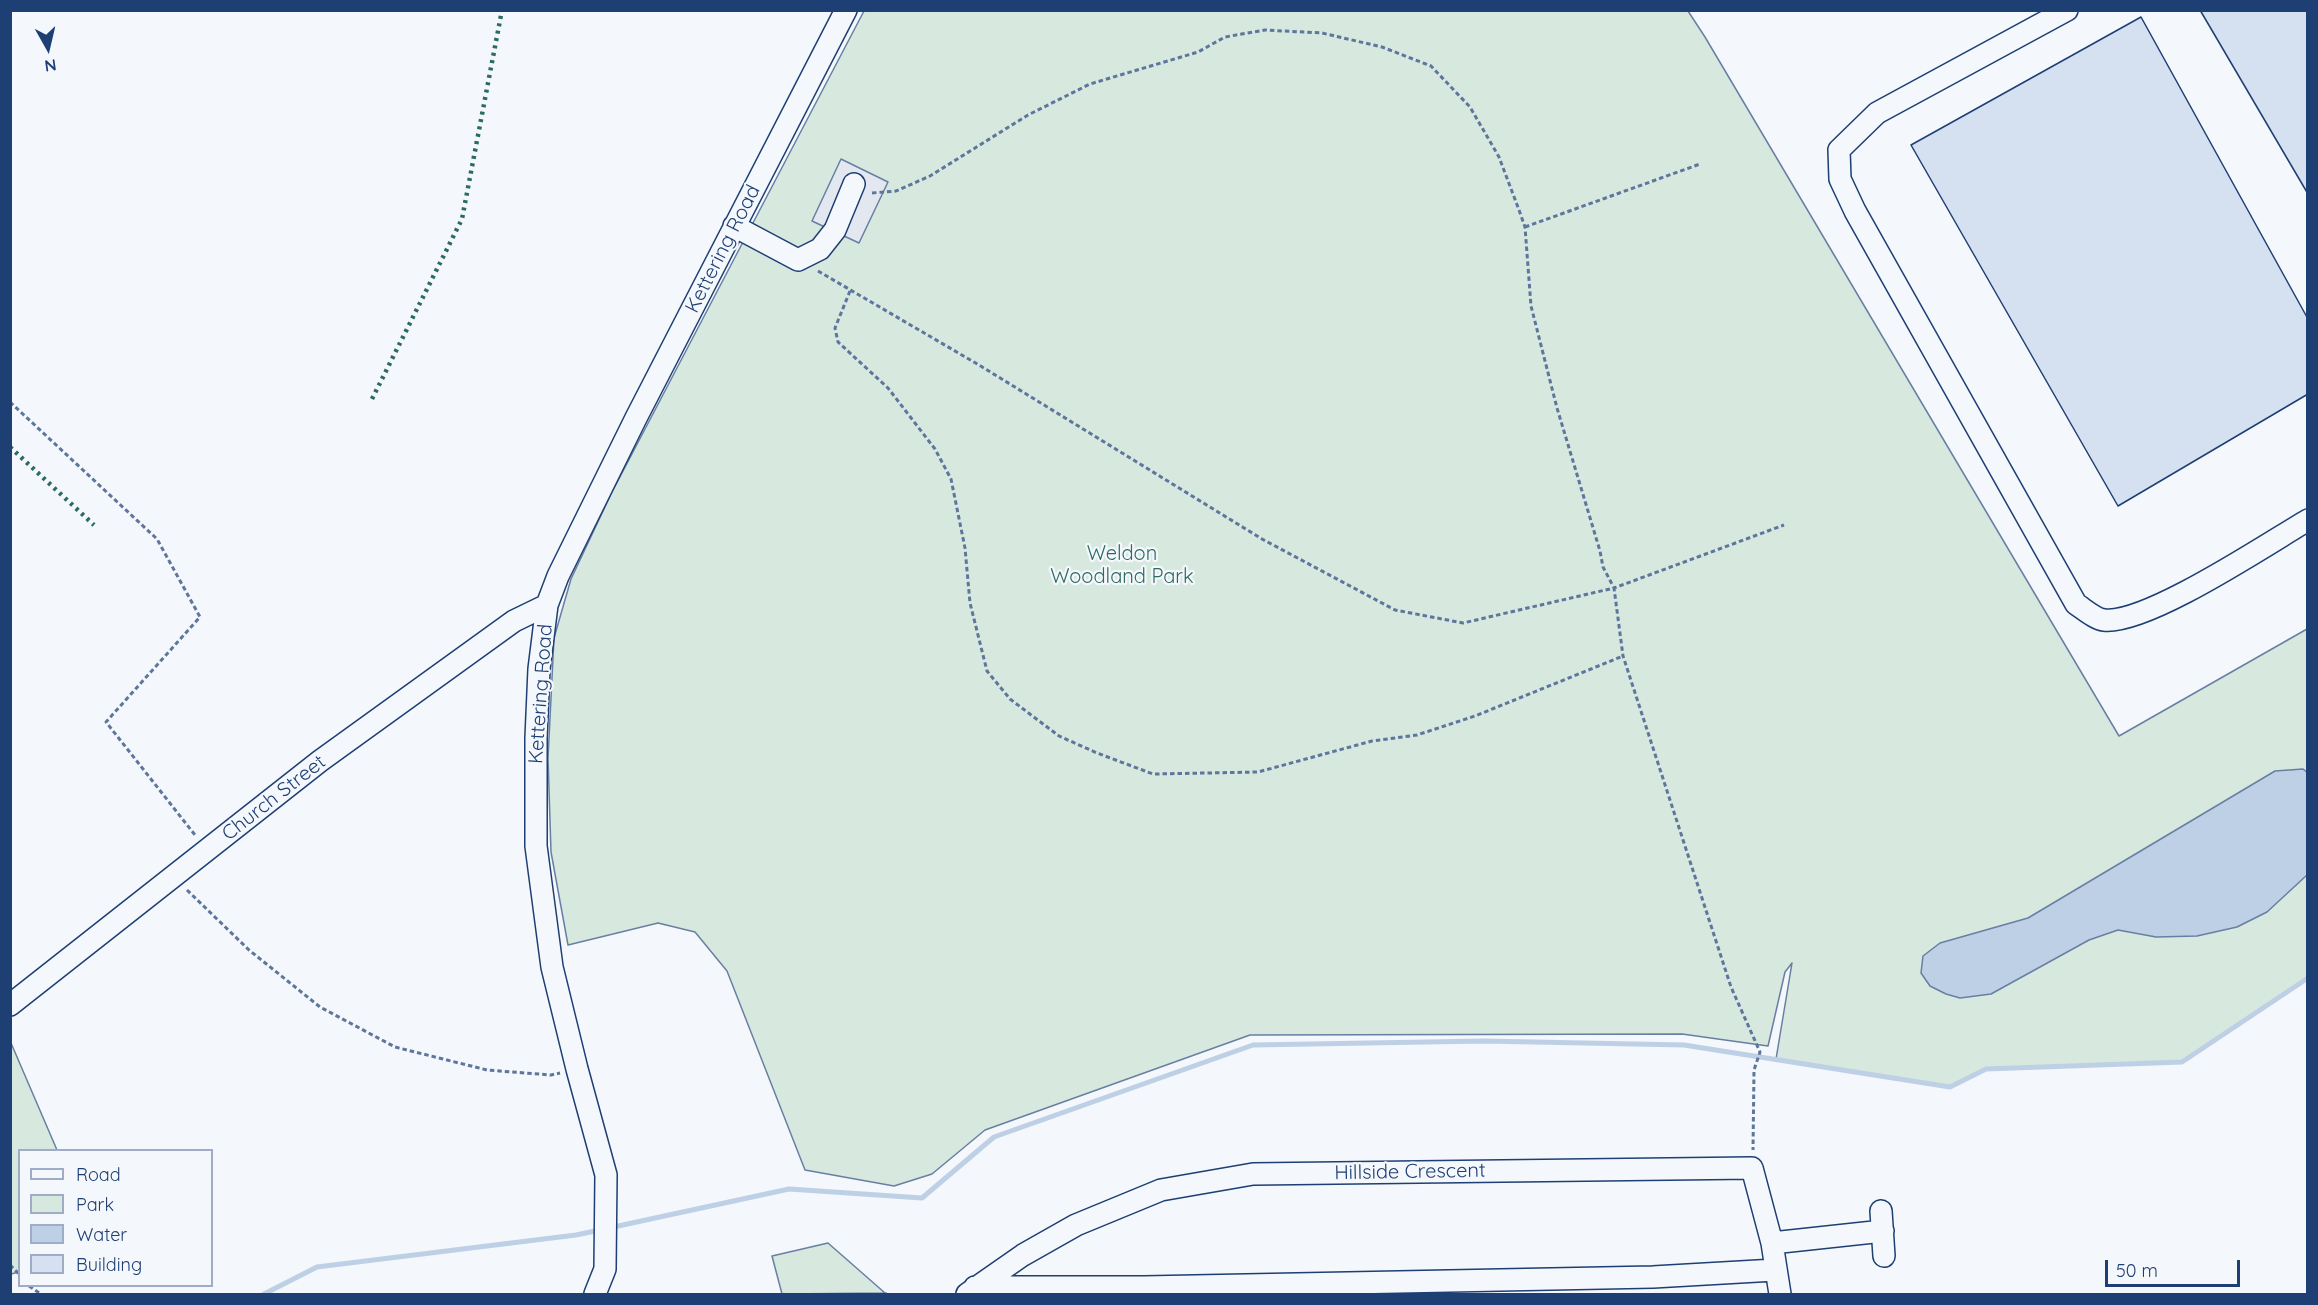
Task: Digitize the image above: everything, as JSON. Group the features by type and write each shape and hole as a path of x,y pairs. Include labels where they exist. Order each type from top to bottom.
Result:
{"street":[{"name":"Kettering Road","path":"595,1294 605,1269 606,1175 552,967 536,846 538,681 548,605 573,544 846,10"},
{"path":"2067,10 1877,113 1839,150 1840,179 1855,211 2076,604 2101,620 2122,619 2191,589 2307,520"},
{"path":"734,226 798,260 820,249 835,230 854,184"},
{"name":"Church Street","path":"10,1005 320,761 514,621 548,605"},
{"path":"1752,1168 1772,1243 1780,1294"},
{"name":"Hillside Crescent","path":"971,1291 1023,1255 1076,1225 1097,1216 1161,1190 1253,1174 1752,1168"},
{"path":"1772,1243 1882,1221 1884,1256"},
{"path":"971,1291 1641,1277 1775,1270"}],"path":[{"path":"854,184 871,193 896,191 930,176 1028,115 1090,84 1198,52 1225,37 1266,30 1311,32 1382,47 1431,66 1470,107 1499,157 1525,227 1531,306 1557,408 1603,567 1614,588 1623,656 1731,987 1760,1052 1754,1071 1752,1168"},
{"path":"1525,227 1700,164"},
{"path":"798,260 979,365 1262,539 1395,610 1463,623 1614,588 1784,525"},
{"path":"850,291 835,328 838,342 888,388 935,449 951,479 965,548 970,603 987,671 1010,699 1059,736 1153,774 1258,772 1372,741 1417,735 1474,716 1623,656"},
{"path":"10,402 157,539 200,617 106,722 207,851"},
{"path":"174,878 249,950 320,1007 395,1047 487,1070 551,1075 577,1069"}],"green space":[{"name":"Weldon Woodland Park","path":"864,11 1688,11 2119,736 2307,629 2307,978 2182,1062 1986,1069 1950,1087 1776,1059 1792,963 1785,972 1768,1046 1682,1034 1250,1035 985,1130 932,1174 894,1186 805,1170 727,971 695,932 658,923 568,945 551,852 548,758 554,638 571,579 612,492"},
{"path":"11,1043 57,1149 18,1149 18,1272 11,1274"},
{"path":"828,1243 885,1293 782,1294 772,1256"}],"shaded area":[{"path":"841,159 888,182 859,243 812,221"}],"water":[{"path":"2303,769 2308,773 2307,875 2267,912 2237,927 2197,936 2156,937 2118,930 2089,940 1991,994 1960,998 1946,994 1930,986 1921,973 1923,956 1940,943 2028,918 2275,771"}],"building":[{"path":"2200,10 2308,10 2308,194"},
{"path":"2141,17 2308,319 2308,394 2118,506 1911,145"}],"waterway":[{"path":"609,1228 789,1189 922,1198 994,1137 1253,1045 1484,1041 1684,1045 1950,1087 1986,1069 2182,1062 2308,978"},
{"path":"264,1294 317,1267 576,1235 600,1230"}],"hedge":[{"path":"372,399 462,219 502,10"},
{"path":"10,447 94,525"}]}
